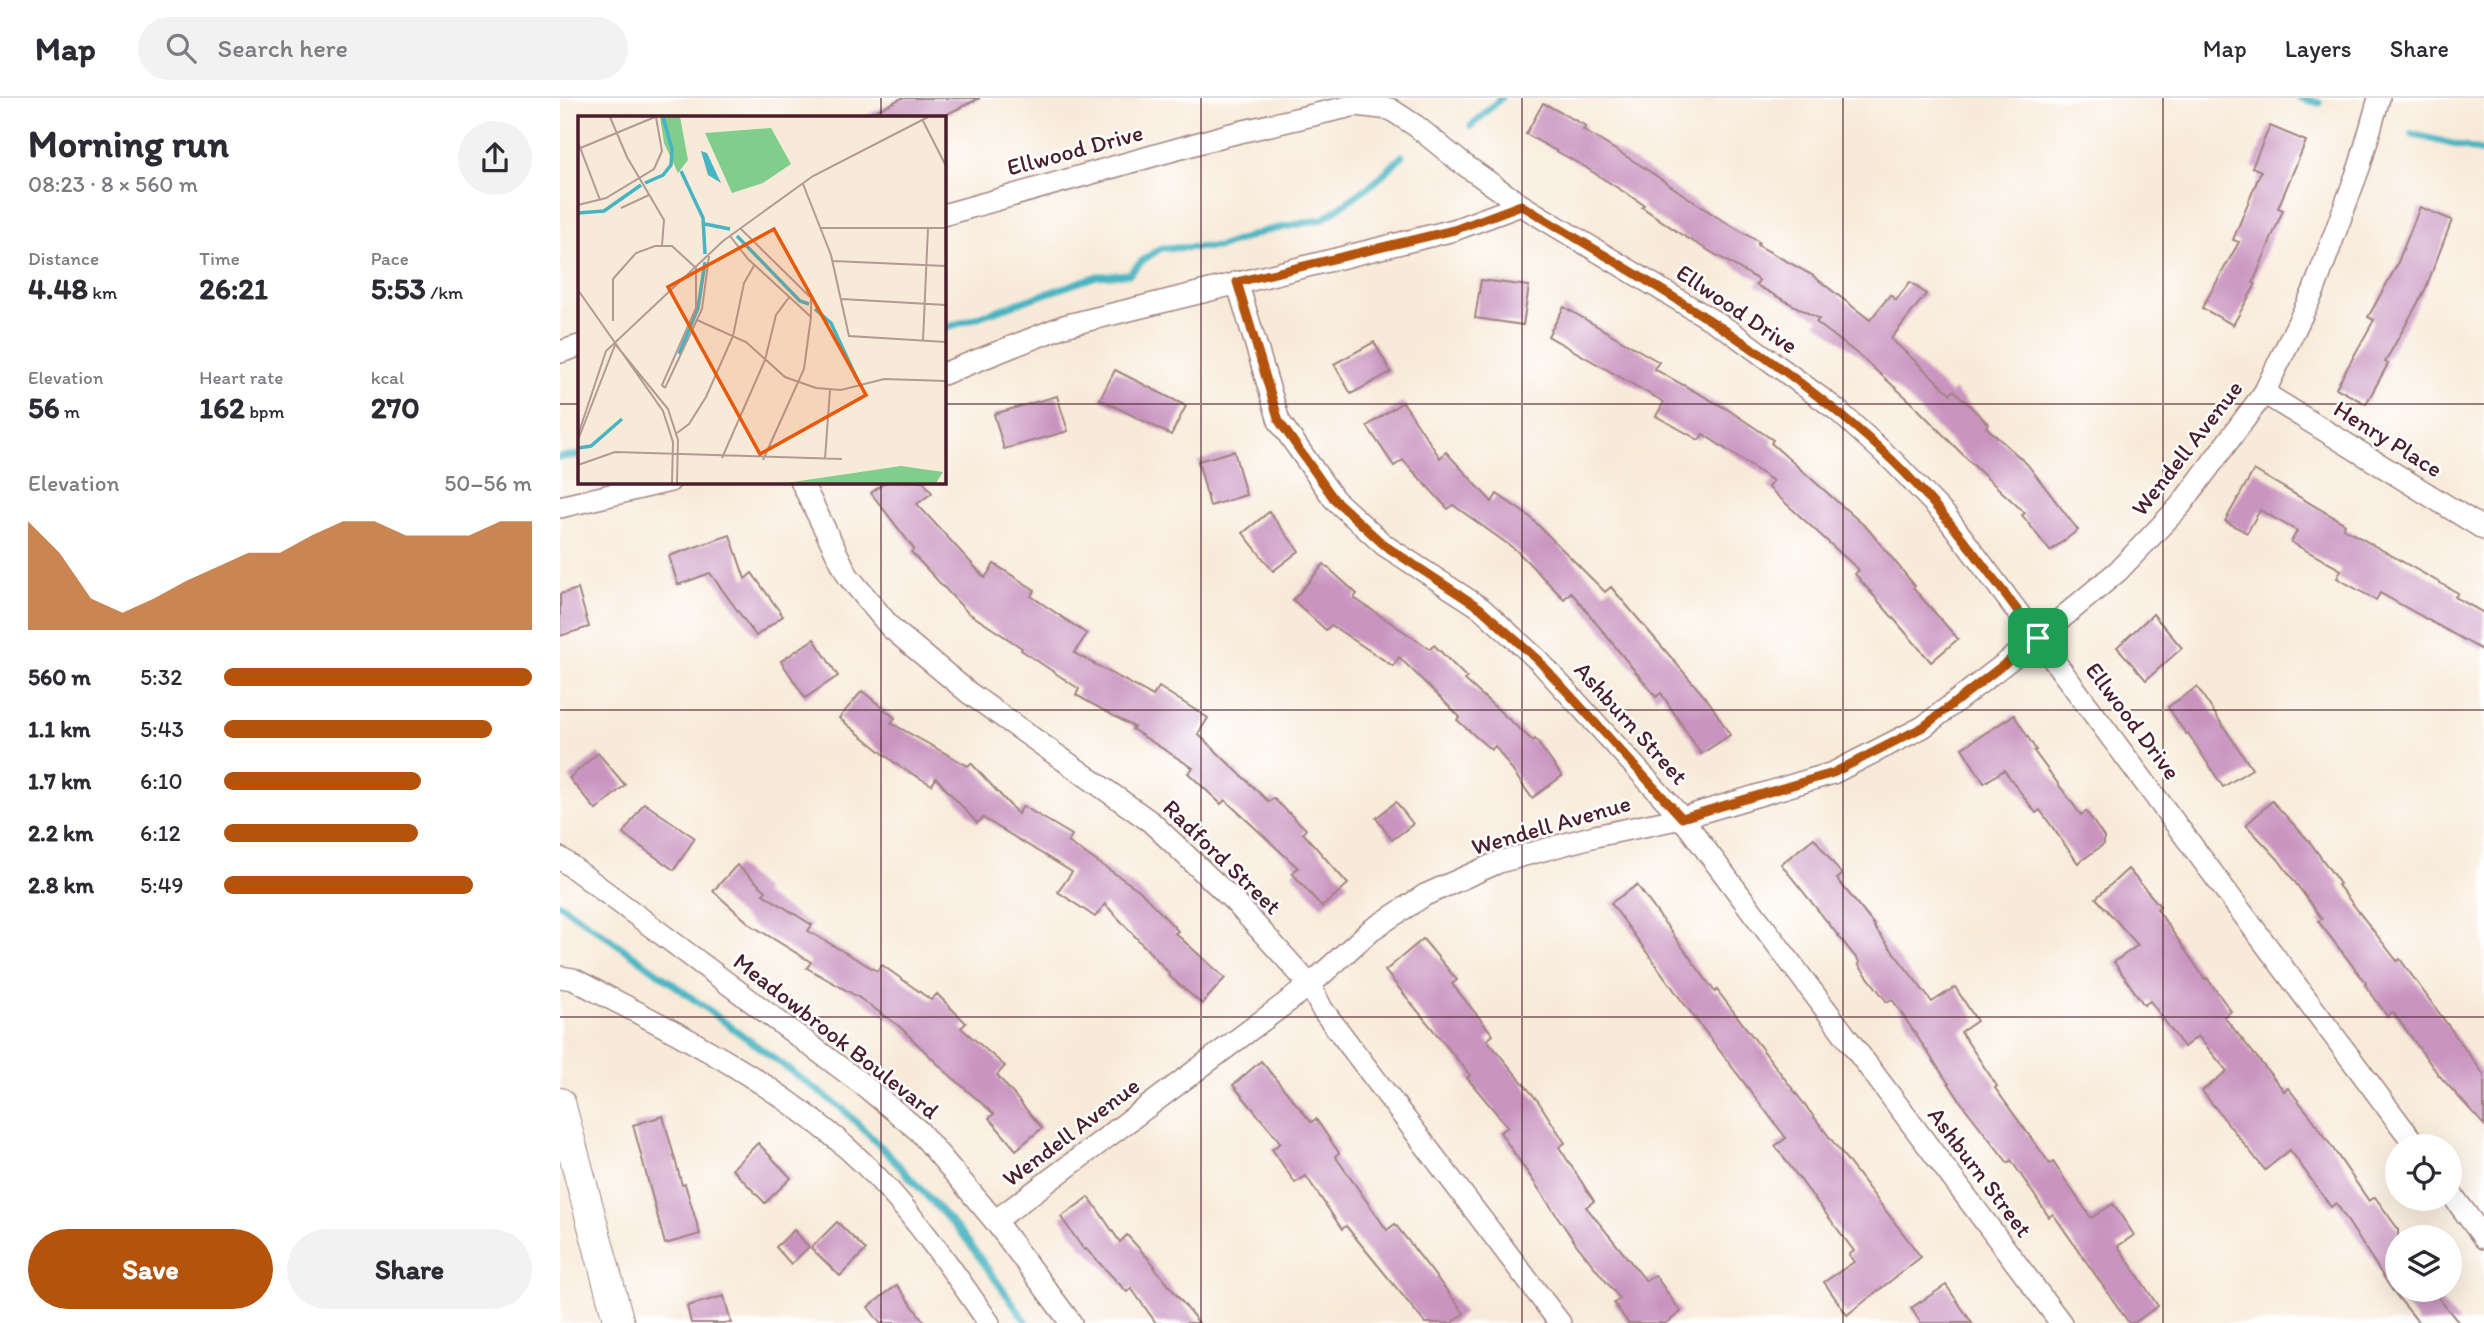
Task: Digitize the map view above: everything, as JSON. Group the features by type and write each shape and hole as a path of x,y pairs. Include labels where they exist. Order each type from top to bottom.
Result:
{"street":[{"name":"Wendell Avenue","path":"995,1221 1310,985 1371,930 1425,895 1499,862 1595,836 1682,818 1833,773 1923,727 2038,638 2118,572 2180,506 2264,393 2314,290 2360,165 2379,98"},
{"name":"Ellwood Drive","path":"945,214 1227,135 1356,105 1390,109 1521,205 1730,331 1837,410 1894,462 1946,516 2407,1134"},
{"path":"945,373 1064,326 1454,230 1521,205"},
{"name":"Ashburn Street","path":"1237,282 1279,421 1334,499 1384,545 1480,608 1538,660 1682,818 2061,1323"},
{"path":"560,352 578,346"},
{"name":"Henry Place","path":"2264,393 2484,529"},
{"path":"560,507 662,483"},
{"name":"Radford Street","path":"802,483 848,576 891,628 969,693 1152,822 1236,902 1310,985 1322,1009 1560,1323"},
{"name":"Meadowbrook Boulevard","path":"560,858 862,1084 919,1131 995,1221 1071,1323"},
{"path":"560,977 573,979 701,1045 768,1088 828,1133 875,1175 945,1258 989,1323"},
{"path":"560,1103 619,1323"},
{"path":"2462,1208 2484,1238"}],"building":[{"path":"902,98 980,98 943,116 865,116"},
{"path":"1543,103 1586,126 1583,130 1759,242 1757,245 1812,275 1870,320 1890,295 1896,300 1910,282 1926,294 1891,339 1951,394 1954,390 1988,424 1986,427 2027,464 2078,530 2050,551 2022,515 2025,513 1909,400 1860,356 1816,322 1819,319 1756,285 1759,280 1682,235 1642,207 1644,205 1585,167 1526,134"},
{"path":"2270,126 2306,141 2278,208 2283,210 2253,283 2256,284 2233,325 2202,308 2239,242 2233,240 2261,171 2252,167"},
{"path":"2420,207 2452,220 2425,290 2385,362 2388,364 2366,404 2336,388 2374,320 2368,317 2396,267"},
{"path":"1481,280 1529,286 1523,325 1475,318"},
{"path":"1564,307 1659,362 1654,369 1727,409 1773,440 1771,443 1868,529 1915,586 1913,588 1958,639 1931,662 1855,574 1859,570 1768,487 1773,481 1703,434 1699,440 1656,416 1664,402 1548,336"},
{"path":"1374,342 1391,372 1351,394 1334,364"},
{"path":"1115,370 1186,406 1171,435 1100,399"},
{"path":"1057,396 1068,431 1004,449 994,414"},
{"path":"1403,402 1440,458 1446,452 1492,502 1497,494 1530,517 1605,592 1611,587 1710,703 1730,735 1701,754 1661,693 1656,697 1571,592 1564,599 1516,550 1453,505 1448,509 1403,460 1394,466 1367,426"},
{"path":"1234,451 1246,495 1210,506 1198,461"},
{"path":"2254,470 2345,524 2343,528 2458,593 2455,597 2484,613 2484,651 2380,593 2376,600 2337,578 2341,570 2291,542 2297,531 2260,510 2247,533 2225,521"},
{"path":"884,483 924,483 932,493 917,504 985,578 994,564 1035,590 1031,596 1087,634 1074,653 1153,696 1159,687 1208,718 1198,734 1269,802 1273,798 1306,829 1303,833 1348,884 1322,907 1292,873 1298,868 1225,800 1221,804 1188,773 1193,768 1132,729 1134,727 1076,695 1079,689 967,612 911,552 914,549 871,493"},
{"path":"1269,512 1299,551 1273,571 1243,533"},
{"path":"730,535 745,579 752,573 783,616 756,636 710,573 678,585 669,556"},
{"path":"1324,564 1357,594 1354,598 1430,649 1434,645 1467,678 1465,680 1533,741 1535,739 1562,776 1532,798 1495,746 1491,750 1457,720 1460,717 1399,657 1393,666 1331,625 1326,630 1293,600"},
{"path":"578,589 589,627 560,636 560,594"},
{"path":"2153,614 2182,648 2146,680 2117,647"},
{"path":"814,639 838,676 805,698 781,661"},
{"path":"2197,687 2252,769 2223,787 2168,707"},
{"path":"862,691 895,718 891,723 968,766 971,763 1018,814 1023,806 1072,835 1068,842 1139,890 1178,931 1175,933 1225,978 1202,1004 1168,975 1105,904 1095,917 1058,892 1072,872 983,818 977,823 936,778 932,785 900,767 839,718"},
{"path":"2014,715 2036,750 2034,751 2081,815 2086,811 2104,837 2104,844 2078,863 2040,810 2036,813 2004,770 1984,783 1962,748"},
{"path":"598,753 625,785 596,810 569,778"},
{"path":"2272,801 2309,841 2340,884 2338,885 2397,961 2400,959 2484,1075 2484,1125 2438,1074 2393,1012 2387,1016 2366,983 2318,921 2322,919 2278,859 2246,825"},
{"path":"1396,802 1413,824 1392,840 1376,818"},
{"path":"644,803 695,838 674,870 623,834"},
{"path":"1814,838 1842,875 1837,879 1932,1002 1955,987 1977,1021 1961,1032 1997,1086 1995,1088 2050,1164 2053,1162 2091,1218 2113,1204 2134,1235 2118,1246 2158,1306 2134,1323 2129,1323 2053,1214 2049,1217 2011,1160 2008,1163 1965,1108 1892,999 1887,1002 1858,964 1860,963 1781,864"},
{"path":"737,865 766,891 763,894 812,925 808,931 877,971 882,965 931,1000 937,994 966,1023 961,1028 1005,1066 997,1075 1042,1128 1016,1150 989,1118 994,1114 899,1026 858,997 807,968 811,962 751,925 713,891"},
{"path":"2128,869 2160,906 2157,909 2205,979 2207,978 2231,1011 2224,1017 2284,1091 2288,1088 2312,1118 2369,1201 2375,1197 2395,1225 2385,1225 2385,1279 2336,1203 2331,1207 2290,1150 2265,1170 2202,1091 2227,1071 2198,1036 2184,1047 2150,1001 2144,1005 2114,962 2138,945 2096,898"},
{"path":"1637,885 1715,992 1717,990 1921,1257 1847,1315 1824,1282 1854,1262 1849,1255 1854,1251 1775,1146 1786,1138 1611,903"},
{"path":"1423,939 1457,980 1452,984 1493,1035 1487,1040 1538,1101 1565,1143 1559,1147 1594,1201 1586,1207 1646,1281 1655,1275 1681,1312 1666,1323 1628,1323 1614,1303 1620,1299 1576,1244 1500,1132 1508,1127 1467,1078 1470,1075 1385,971"},
{"path":"1261,1061 1311,1122 1316,1119 1339,1153 1335,1156 1387,1230 1395,1224 1464,1313 1452,1323 1425,1323 1346,1226 1342,1229 1306,1176 1295,1183 1272,1149 1281,1143 1233,1085"},
{"path":"663,1116 682,1185 685,1184 700,1234 665,1244 633,1125"},
{"path":"758,1143 791,1178 765,1203 732,1169"},
{"path":"1089,1197 1120,1242 1127,1235 1199,1323 1156,1323 1131,1288 1127,1292 1086,1249 1084,1250 1061,1217"},
{"path":"837,1222 866,1250 840,1276 811,1248"},
{"path":"794,1230 809,1247 791,1264 776,1247"},
{"path":"897,1285 925,1323 880,1323 868,1307"},
{"path":"1946,1285 1972,1323 1921,1323 1911,1308"},
{"path":"724,1296 731,1323 691,1323 687,1306"},
{"path":"2402,1302 2442,1302 2459,1323 2419,1323"}],"waterway":[{"path":"1471,126 1501,98"},
{"path":"2300,98 2319,103"},
{"path":"2412,134 2484,152"},
{"path":"945,328 1097,276 1129,274 1161,248 1219,247 1265,231 1323,219 1375,182 1402,156"},
{"path":"560,457 578,455"},
{"path":"560,904 844,1110 964,1236 1027,1323"}],"route":[{"path":"1521,205 1730,331 1837,410 1894,462 1946,516 2038,638 1923,727 1833,773 1682,818 1538,660 1480,608 1384,545 1334,499 1279,421 1237,282 1454,230 1521,205"}]}
